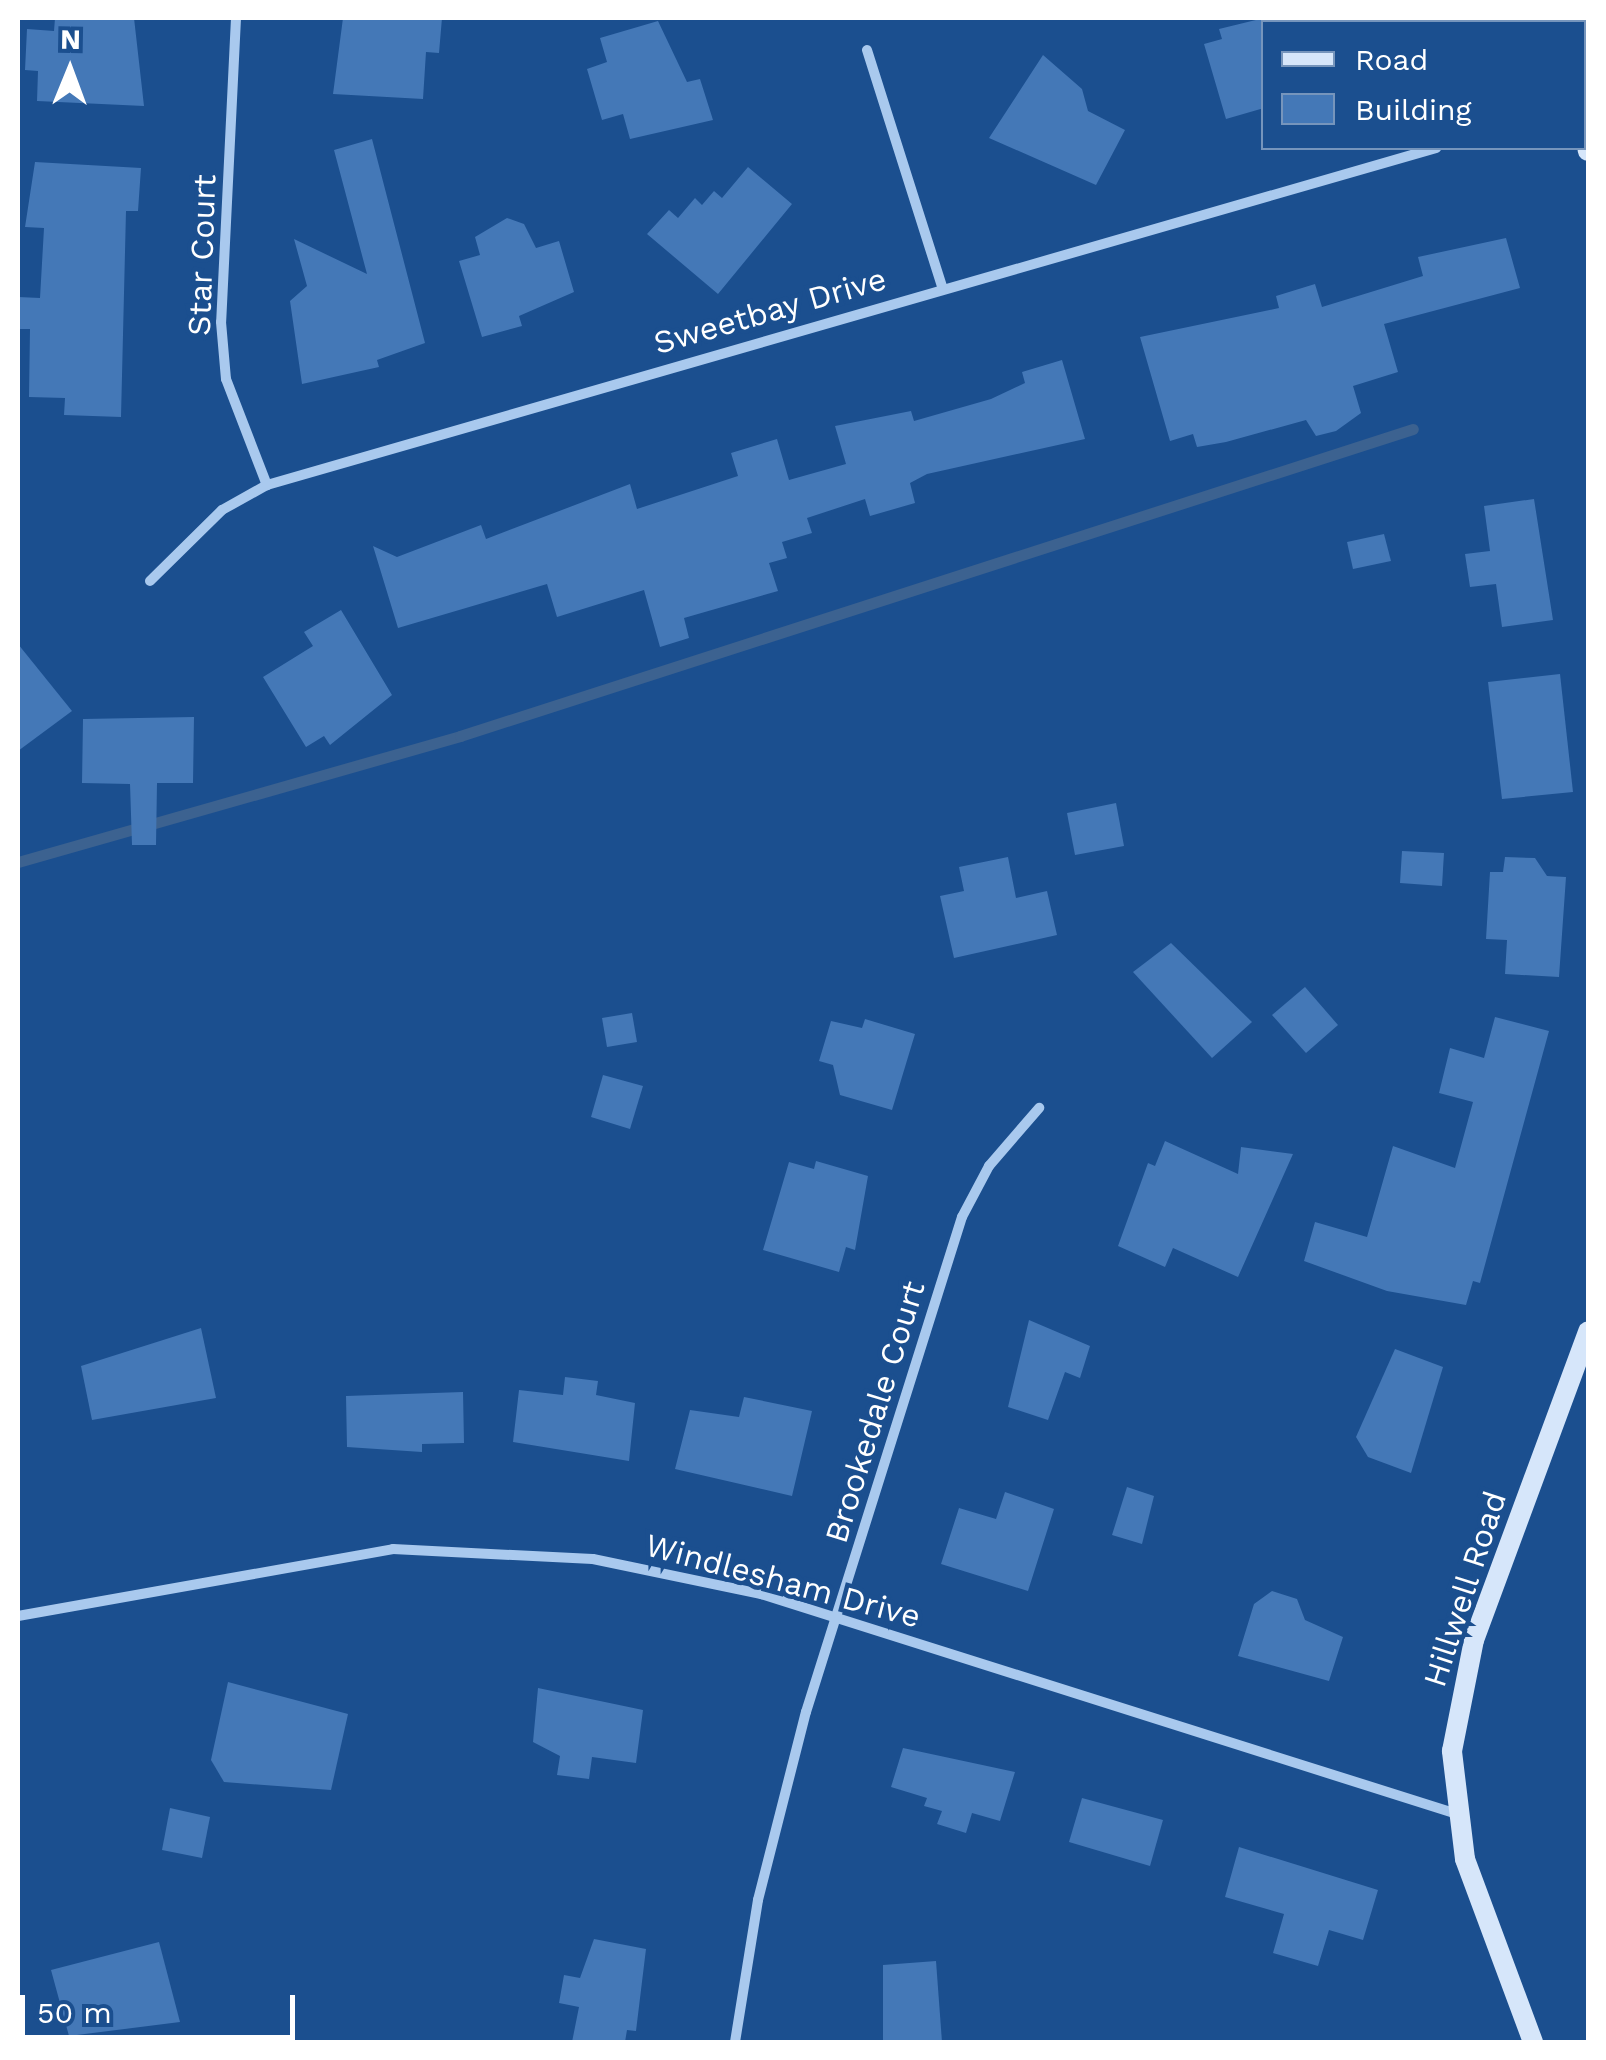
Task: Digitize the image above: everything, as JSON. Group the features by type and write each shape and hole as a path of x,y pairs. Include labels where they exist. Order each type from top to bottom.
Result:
{"street":[{"name":"Star Court","path":"236,18 221,322 226,379 267,486"},
{"path":"868,50 942,287"},
{"name":"Sweetbay Drive","path":"150,581 222,510 267,486 942,287 1429,150"},
{"name":"Brookedale Court","path":"736,2042 758,1900 837,1618 962,1217 989,1166 1039,1108"},
{"name":"Hillwell Road","path":"1533,2042 1457,1814 1452,1751 1470,1655 1588,1331"},
{"name":"Windlesham Drive","path":"18,1616 340,1554 475,1549 669,1570 837,1618 1457,1814"}],"building":[{"path":"55,18 134,18 144,106 37,101 38,71 25,70 27,29 54,31"},
{"path":"343,18 442,18 439,53 426,52 423,99 333,94"},
{"path":"1264,18 1261,109 1226,119 1204,44 1222,39 1219,29"},
{"path":"658,21 687,82 700,79 713,120 630,139 623,114 602,120 587,69 607,62 600,38"},
{"path":"1043,55 1082,89 1088,111 1125,130 1096,185 989,138"},
{"path":"372,139 425,343 377,360 379,367 302,384 290,301 307,286 294,239 367,274 334,150"},
{"path":"35,162 141,168 138,211 126,211 121,417 64,415 65,398 29,397 30,329 18,329 18,297 40,298 44,228 25,227"},
{"path":"748,167 792,204 718,294 647,234 669,210 678,218 695,198 702,205 714,191 722,198"},
{"path":"507,218 524,224 536,248 559,241 574,292 519,316 522,326 482,337 459,261 480,255 475,237"},
{"path":"1506,238 1520,288 1384,324 1398,372 1353,386 1361,413 1336,431 1316,436 1306,420 1197,447 1193,434 1170,441 1140,337 1279,308 1276,296 1315,284 1322,307 1423,276 1418,257"},
{"path":"1062,360 1085,439 927,474 910,483 915,503 870,516 865,499 807,518 812,533 782,542 787,558 769,563 778,591 684,618 689,638 660,647 644,590 557,617 547,584 398,628 373,546 397,557 481,525 486,539 630,484 637,509 738,476 731,453 777,439 789,480 846,464 835,426 911,411 914,421 991,399 1025,383 1022,372"},
{"path":"1534,499 1553,620 1502,627 1496,584 1470,587 1465,554 1490,551 1484,506"},
{"path":"1384,534 1391,561 1353,569 1347,542"},
{"path":"341,610 392,695 330,745 324,736 306,747 263,677 313,646 304,632"},
{"path":"18,644 72,711 18,751"},
{"path":"1560,674 1573,792 1502,799 1488,682"},
{"path":"194,717 193,783 157,783 156,845 132,845 130,784 82,783 83,719"},
{"path":"1116,803 1124,846 1075,855 1067,813"},
{"path":"1402,851 1444,853 1442,886 1400,883"},
{"path":"1008,857 1016,898 1047,891 1057,935 954,958 940,896 964,891 959,867"},
{"path":"1505,857 1535,858 1547,876 1566,877 1559,977 1505,974 1507,940 1486,939 1490,872 1503,872"},
{"path":"1171,943 1252,1022 1212,1058 1133,972"},
{"path":"1305,987 1338,1025 1306,1053 1272,1015"},
{"path":"632,1013 637,1042 607,1047 602,1018"},
{"path":"1495,1017 1549,1031 1480,1283 1473,1281 1466,1305 1387,1291 1304,1261 1315,1222 1367,1237 1393,1146 1455,1168 1473,1102 1439,1093 1450,1048 1484,1058"},
{"path":"865,1019 915,1034 892,1110 840,1095 833,1065 819,1061 831,1021 862,1028"},
{"path":"603,1075 643,1086 630,1129 591,1117"},
{"path":"1165,1141 1238,1174 1241,1147 1293,1154 1238,1277 1173,1248 1165,1267 1118,1246 1148,1163 1155,1166"},
{"path":"816,1161 868,1176 855,1250 846,1247 839,1272 763,1250 789,1162 814,1169"},
{"path":"1029,1320 1090,1346 1080,1378 1065,1372 1048,1420 1008,1407"},
{"path":"201,1328 216,1398 92,1420 81,1366"},
{"path":"1395,1349 1443,1367 1411,1473 1368,1457 1356,1437"},
{"path":"565,1377 598,1381 596,1395 635,1403 629,1461 513,1442 519,1390 563,1395"},
{"path":"463,1392 464,1443 422,1444 422,1452 347,1447 346,1396"},
{"path":"744,1397 812,1411 792,1496 675,1469 690,1410 739,1417"},
{"path":"1127,1487 1154,1496 1142,1544 1112,1535"},
{"path":"1005,1492 1054,1509 1028,1591 941,1564 959,1508 996,1519"},
{"path":"1272,1591 1297,1599 1305,1620 1343,1637 1329,1681 1238,1656 1254,1604"},
{"path":"228,1682 348,1714 331,1790 224,1782 211,1760"},
{"path":"538,1688 643,1710 636,1763 592,1757 589,1779 557,1775 560,1756 533,1742"},
{"path":"903,1748 1015,1772 1000,1821 972,1813 966,1833 937,1824 942,1811 924,1806 927,1798 891,1787"},
{"path":"1082,1798 1163,1820 1150,1866 1069,1842"},
{"path":"170,1808 210,1817 202,1858 162,1850"},
{"path":"1239,1847 1378,1890 1363,1940 1329,1930 1318,1966 1273,1953 1284,1914 1225,1897"},
{"path":"594,1939 646,1949 636,2031 627,2030 625,2042 572,2042 579,2007 559,2003 564,1975 580,1978"},
{"path":"159,1942 180,2022 69,2036 51,1970"},
{"path":"936,1961 942,2042 883,2042 883,1965"}],"waterway":[{"path":"18,862 460,736 1413,429"}]}
